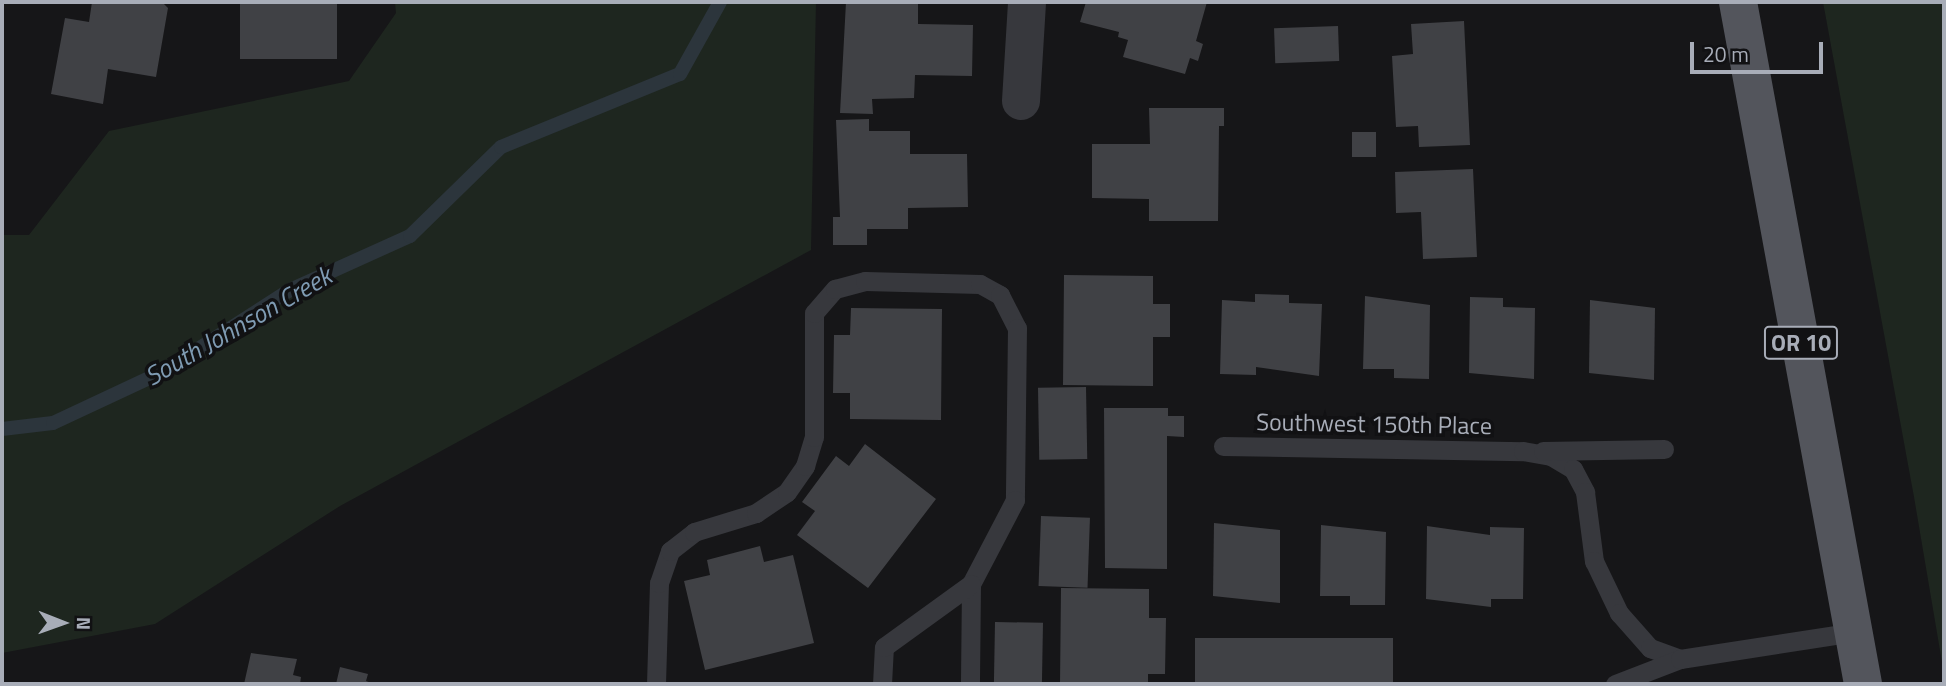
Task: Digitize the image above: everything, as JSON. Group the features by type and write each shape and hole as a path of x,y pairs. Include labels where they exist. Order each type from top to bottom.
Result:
{"main road":[{"name":"OR 10","path":"1738,2 1863,684"}],"street":[{"path":"1021,101 1027,2"}],"lane":[{"path":"656,684 659,583 670,551 694,532 775,503 805,466 814,437 814,313 835,289 865,281 980,284 1000,295 1017,328 1015,499 971,584 884,647 882,684"},
{"name":"Southwest 150th Place","path":"1223,446 1523,451 1664,449"},
{"name":"Southwest 150th Place","path":"1523,451 1551,456 1573,469 1586,492 1594,561 1619,613 1650,648 1680,659"},
{"path":"970,684 971,584"},
{"path":"1615,684 1680,659 1854,632"}],"shaded area":[{"path":"395,2 816,2 811,250 340,506 155,624 2,653 2,235 29,235 109,131 349,81 396,13"},
{"path":"1823,2 1944,2 1944,674 1914,497"}],"building":[{"path":"92,2 162,2 168,8 156,77 108,69 103,104 51,94 65,18 89,22"},
{"path":"240,2 337,2 337,59 240,59"},
{"path":"846,2 918,2 918,24 973,25 972,76 915,75 914,98 872,99 873,114 840,113"},
{"path":"1086,2 1207,2 1196,41 1203,44 1198,61 1190,58 1185,74 1123,57 1128,40 1118,37 1119,32 1080,22"},
{"path":"1464,21 1470,145 1419,147 1418,126 1396,127 1392,56 1413,54 1411,24"},
{"path":"1338,26 1339,61 1275,63 1274,28"},
{"path":"1149,108 1224,108 1224,126 1219,126 1218,221 1149,221 1149,199 1092,198 1092,144 1150,144"},
{"path":"869,119 869,131 910,131 910,154 967,154 968,207 908,208 908,229 867,229 867,245 833,245 833,217 840,217 836,120"},
{"path":"1352,132 1376,132 1376,157 1352,157"},
{"path":"1473,169 1477,257 1423,259 1421,212 1396,213 1395,172"},
{"path":"1064,275 1153,276 1153,304 1170,304 1170,337 1153,337 1153,386 1063,385"},
{"path":"1255,294 1289,295 1289,303 1322,304 1319,376 1256,367 1256,375 1220,374 1222,300 1255,302"},
{"path":"1365,296 1430,305 1429,379 1394,378 1394,369 1363,369"},
{"path":"1470,297 1503,298 1503,307 1535,308 1534,379 1469,373"},
{"path":"1590,300 1655,308 1654,380 1589,373"},
{"path":"851,308 942,309 941,420 850,419 850,393 833,393 834,335 850,335"},
{"path":"1086,387 1087,459 1039,460 1038,388"},
{"path":"1104,408 1168,408 1168,416 1184,416 1184,437 1167,436 1167,569 1105,568"},
{"path":"865,444 936,499 868,588 797,535 815,511 802,502 836,456 849,466"},
{"path":"1041,516 1090,518 1088,588 1039,586"},
{"path":"1214,523 1280,530 1280,603 1213,596"},
{"path":"1321,525 1386,532 1385,605 1350,605 1350,596 1320,596"},
{"path":"1427,526 1490,535 1490,527 1524,528 1523,599 1491,599 1491,607 1426,599"},
{"path":"760,546 764,562 793,555 814,643 705,670 684,581 710,575 707,560"},
{"path":"1061,588 1149,589 1149,618 1166,618 1165,674 1148,674 1148,684 1060,684"},
{"path":"995,622 1043,623 1042,684 994,684"},
{"path":"1195,638 1393,638 1393,684 1195,684"},
{"path":"251,653 297,659 293,675 301,677 300,684 244,684"},
{"path":"340,667 368,674 366,681 374,684 336,684"}],"waterway":[{"name":"South Johnson Creek","path":"2,429 53,423 164,371 288,291 410,236 501,147 680,74 720,2"}]}
